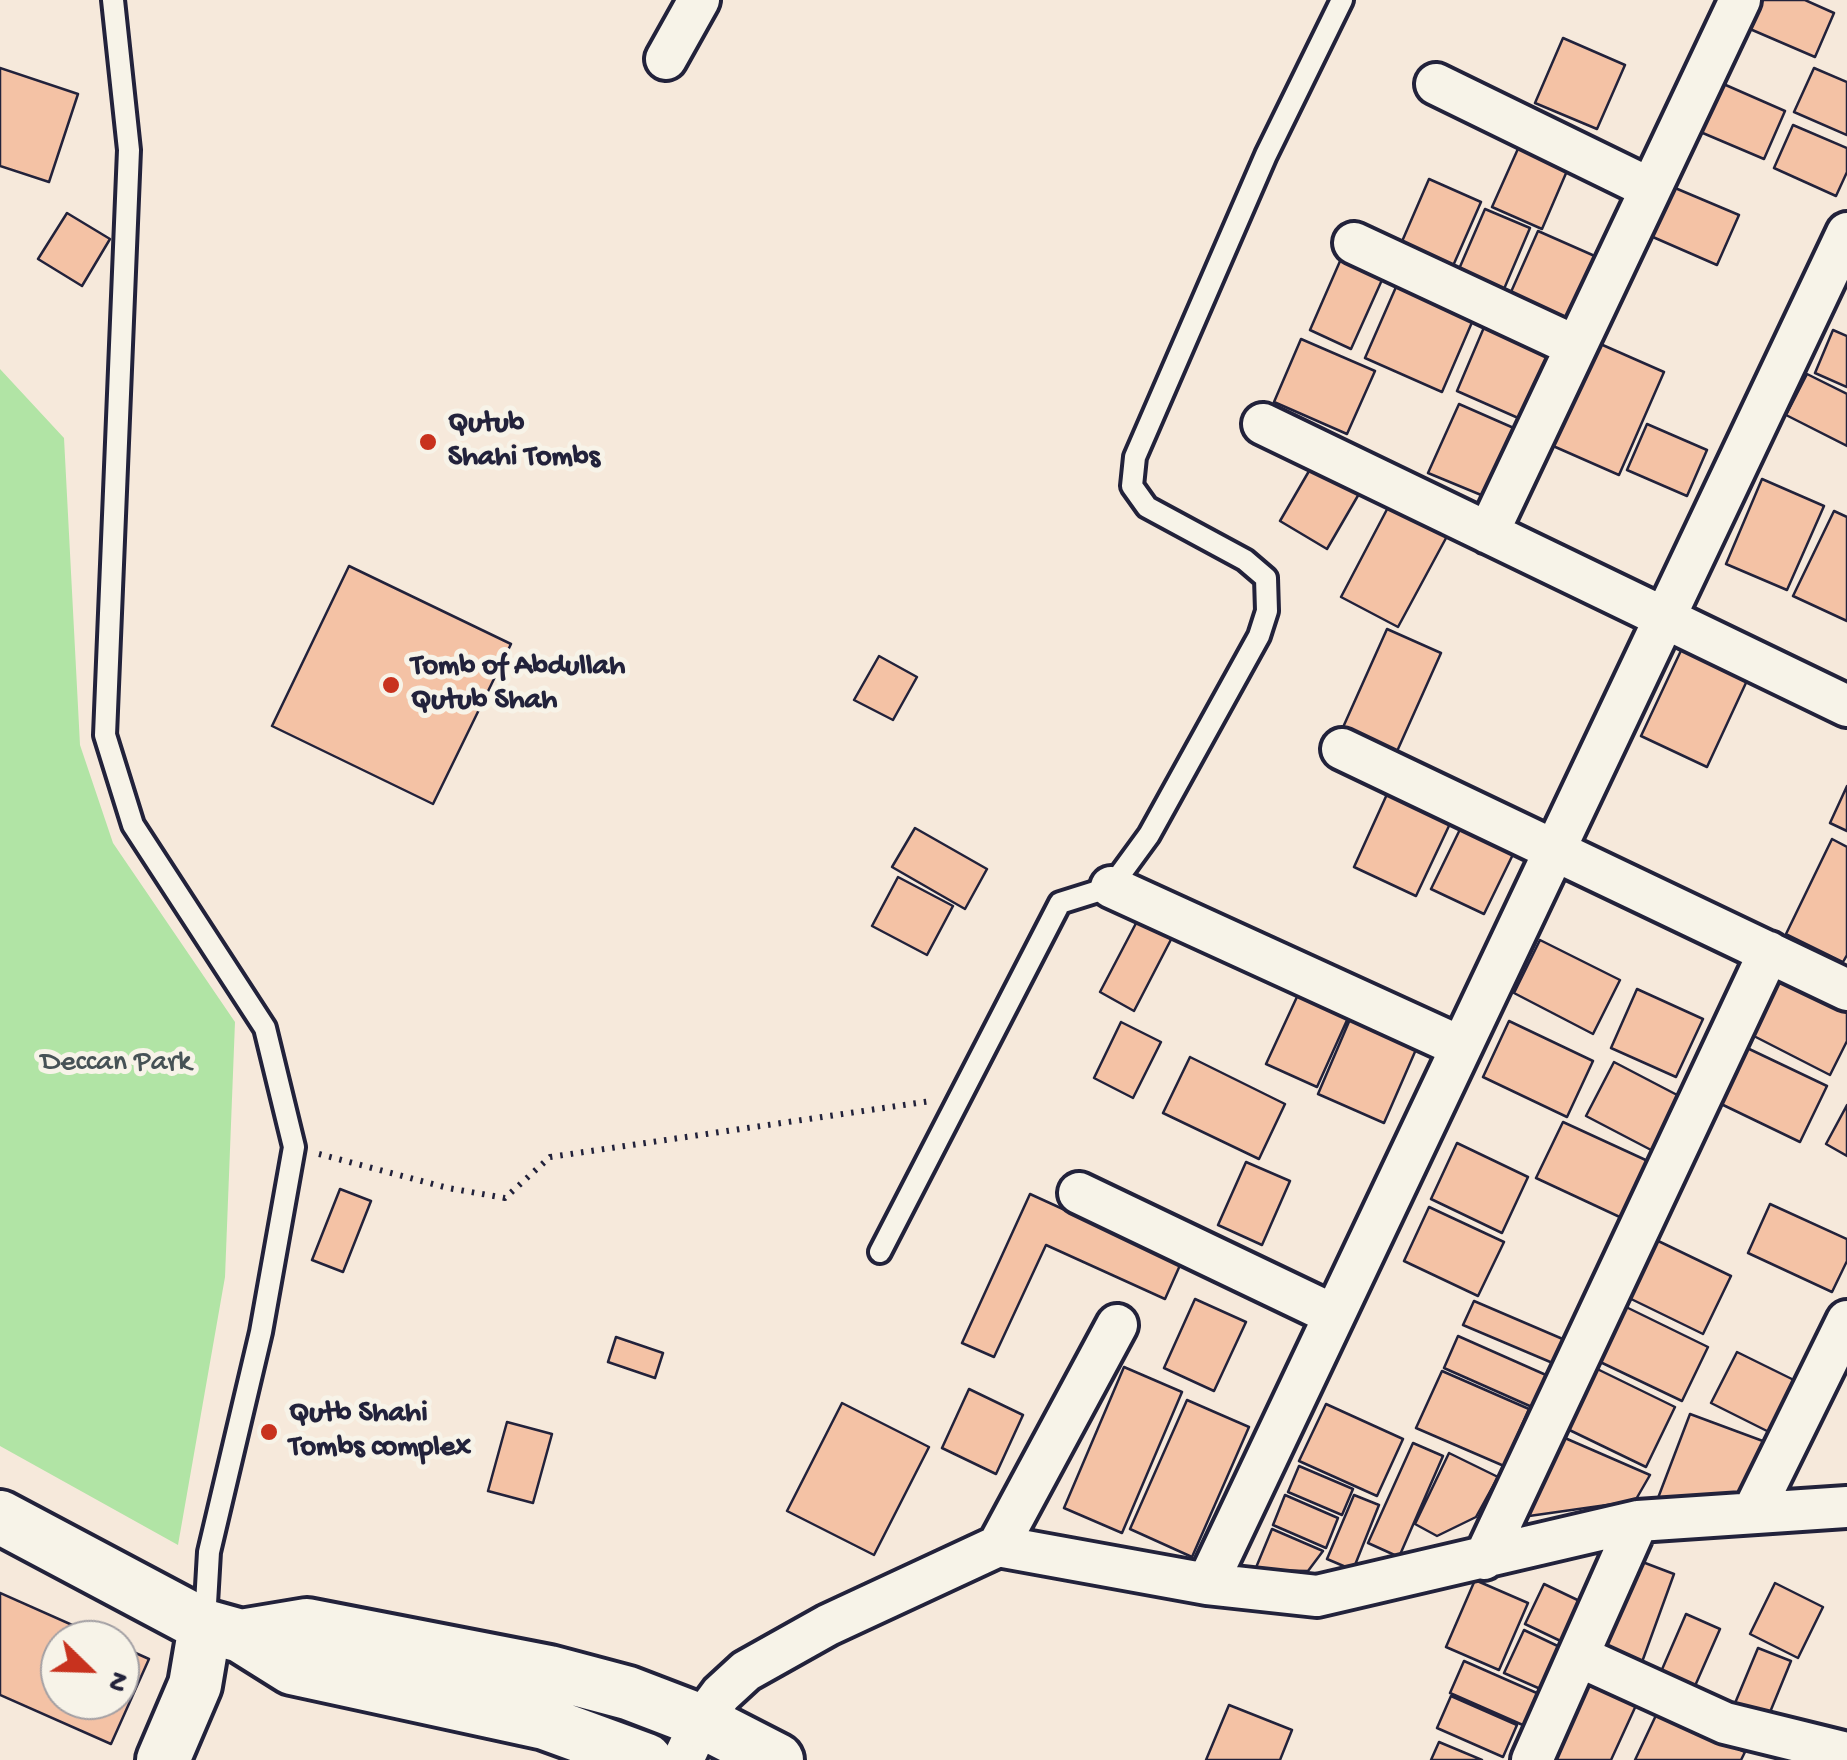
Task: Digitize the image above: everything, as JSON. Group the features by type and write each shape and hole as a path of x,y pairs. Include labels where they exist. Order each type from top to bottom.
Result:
{"street":[{"path":"666,60 700,0"},
{"path":"1488,533 1740,0"},
{"path":"1436,84 1649,188"},
{"path":"1207,1584 1847,233"},
{"path":"1354,243 1574,346"},
{"path":"1262,424 1847,706"},
{"path":"1342,749 1847,990"},
{"path":"1111,887 1461,1047"},
{"path":"1484,1559 1769,952"},
{"path":"1080,1193 1334,1315"},
{"path":"1754,1512 1847,1321"},
{"path":"998,1546 1116,1325"},
{"path":"692,1741 721,1694 746,1671 846,1617 998,1546 1207,1584 1316,1596 1638,1521 1847,1507"},
{"path":"0,1518 292,1668 545,1723 646,1760"},
{"path":"1532,1760 1638,1521"},
{"path":"223,1631 307,1625 550,1672 628,1692 692,1741 777,1760"},
{"path":"163,1760 223,1631"},
{"path":"1578,1656 1725,1723 1846,1755"}],"lane":[{"path":"114,0 129,150 104,735 133,825 265,1028 294,1147 261,1332 209,1552 223,1631"},
{"path":"880,1252 1060,903 1111,887 1149,836 1259,636 1266,610 1266,578 1245,560 1147,507 1132,486 1135,457 1266,155 1342,0"}],"path":[{"path":"294,1147 448,1188 505,1198 550,1157 960,1096"}],"green space":[{"name":"Deccan Park","path":"0,369 64,438 80,745 113,843 235,1022 225,1277 178,1545 0,1446"}],"building":[{"path":"1754,0 1805,0 1834,13 1815,57 1743,26"},
{"path":"1563,38 1625,65 1597,129 1535,103"},
{"path":"0,68 78,94 49,182 0,166"},
{"path":"1814,68 1847,82 1847,135 1794,112"},
{"path":"1712,79 1785,111 1764,159 1691,128"},
{"path":"1793,125 1847,148 1847,172 1836,196 1774,168"},
{"path":"1521,142 1570,164 1542,229 1492,207"},
{"path":"1429,179 1481,202 1449,275 1397,253"},
{"path":"1668,185 1739,215 1717,265 1646,234"},
{"path":"1485,209 1530,228 1501,296 1456,276"},
{"path":"67,213 110,239 82,286 38,259"},
{"path":"1538,231 1597,257 1566,327 1507,301"},
{"path":"1344,252 1386,271 1351,349 1310,330"},
{"path":"1396,287 1473,320 1442,392 1365,358"},
{"path":"1485,325 1553,355 1525,421 1457,391"},
{"path":"1833,330 1847,336 1847,387 1815,373"},
{"path":"1301,339 1375,371 1347,434 1274,402"},
{"path":"1589,339 1664,372 1619,475 1544,442"},
{"path":"1807,374 1847,394 1847,446 1786,415"},
{"path":"1459,404 1516,429 1486,497 1428,473"},
{"path":"1647,424 1707,450 1687,496 1627,470"},
{"path":"1316,459 1363,487 1327,549 1280,521"},
{"path":"1762,479 1824,506 1787,590 1726,564"},
{"path":"1394,496 1452,527 1398,627 1341,597"},
{"path":"1834,511 1847,517 1847,621 1793,596"},
{"name":"Tomb of Abdullah Qutub Shah","path":"349,566 511,644 433,804 272,726"},
{"path":"1387,629 1441,653 1394,758 1340,734"},
{"path":"1685,642 1751,672 1707,767 1641,736"},
{"path":"879,656 917,677 893,720 854,700"},
{"path":"1393,781 1456,811 1416,896 1354,867"},
{"path":"1847,786 1847,831 1830,823"},
{"path":"1467,815 1520,840 1484,914 1431,889"},
{"path":"915,828 987,869 965,909 892,867"},
{"path":"1832,839 1847,847 1847,955 1843,962 1786,934"},
{"path":"898,877 953,906 927,955 872,926"},
{"path":"1144,908 1178,926 1134,1011 1100,992"},
{"path":"1540,940 1620,980 1593,1034 1514,993"},
{"path":"1781,962 1847,996 1847,1041 1830,1075 1746,1032"},
{"path":"1302,986 1352,1009 1317,1087 1266,1064"},
{"path":"1637,989 1703,1019 1676,1077 1611,1048"},
{"path":"1354,1010 1421,1038 1384,1123 1318,1094"},
{"path":"1509,1021 1593,1061 1567,1117 1483,1077"},
{"path":"1121,1022 1161,1042 1133,1098 1094,1078"},
{"path":"1745,1047 1827,1086 1800,1142 1719,1103"},
{"path":"1190,1057 1285,1104 1259,1159 1163,1113"},
{"path":"1614,1062 1681,1097 1653,1151 1586,1116"},
{"path":"1847,1105 1847,1156 1826,1144"},
{"path":"1563,1122 1650,1162 1624,1219 1536,1178"},
{"path":"1457,1143 1528,1177 1502,1233 1431,1199"},
{"path":"1246,1162 1290,1181 1262,1245 1218,1225"},
{"path":"340,1189 371,1201 343,1272 312,1260"},
{"path":"1030,1194 1181,1263 1165,1299 1046,1245 994,1357 962,1343"},
{"path":"1770,1204 1847,1239 1847,1261 1832,1292 1748,1253"},
{"path":"1429,1207 1504,1242 1478,1296 1404,1261"},
{"path":"1652,1238 1731,1276 1703,1334 1625,1296"},
{"path":"1195,1299 1246,1322 1214,1391 1164,1368"},
{"path":"1474,1301 1565,1340 1555,1364 1463,1325"},
{"path":"1622,1305 1708,1347 1682,1401 1596,1360"},
{"path":"1458,1336 1546,1375 1532,1407 1444,1368"},
{"path":"616,1337 663,1353 655,1378 608,1362"},
{"path":"1737,1352 1804,1385 1779,1437 1711,1403"},
{"path":"1587,1364 1675,1407 1646,1467 1557,1424"},
{"path":"1124,1367 1182,1392 1122,1533 1064,1508"},
{"path":"1442,1371 1529,1409 1504,1466 1416,1428"},
{"path":"969,1389 1023,1415 996,1474 942,1448"},
{"path":"1187,1400 1249,1427 1192,1557 1130,1529"},
{"path":"842,1403 929,1447 874,1555 787,1511"},
{"path":"1326,1404 1403,1439 1377,1496 1299,1461"},
{"path":"1690,1414 1779,1447 1755,1498 1658,1498"},
{"path":"507,1422 552,1434 533,1503 488,1491"},
{"path":"1558,1435 1650,1475 1635,1501 1522,1517"},
{"path":"1413,1443 1443,1456 1399,1557 1368,1543"},
{"path":"1449,1453 1498,1477 1476,1517 1437,1536 1415,1524"},
{"path":"1299,1466 1353,1489 1342,1515 1288,1492"},
{"path":"1285,1495 1338,1518 1326,1548 1273,1525"},
{"path":"1354,1495 1379,1505 1353,1570 1327,1559"},
{"path":"1272,1529 1323,1551 1308,1571 1255,1570"},
{"path":"1632,1558 1674,1574 1642,1662 1600,1646"},
{"path":"1475,1580 1528,1603 1499,1670 1446,1647"},
{"path":"1775,1583 1823,1607 1798,1658 1750,1634"},
{"path":"1544,1584 1588,1605 1569,1645 1525,1624"},
{"path":"0,1593 61,1620 40,1620 40,1713 0,1695"},
{"path":"1686,1614 1720,1629 1691,1695 1657,1681"},
{"path":"1524,1630 1564,1649 1545,1691 1504,1673"},
{"path":"1758,1648 1791,1661 1766,1722 1733,1708"},
{"path":"140,1655 149,1659 140,1679"},
{"path":"1464,1661 1539,1694 1525,1726 1450,1693"},
{"path":"1582,1675 1638,1701 1611,1760 1551,1760"},
{"path":"1451,1696 1517,1725 1503,1757 1437,1728"},
{"path":"1229,1705 1292,1730 1280,1760 1206,1760"},
{"path":"1658,1711 1745,1752 1741,1760 1635,1760"},
{"path":"57,1720 122,1720 111,1744"},
{"path":"1439,1742 1482,1760 1431,1760"}],"place":[{"name":"Qutub Shahi Tombs","path":"428,442"},
{"name":"Tomb of Abdullah Qutub Shah","path":"391,685"},
{"name":"Qutb Shahi Tombs complex","path":"269,1432"}]}
